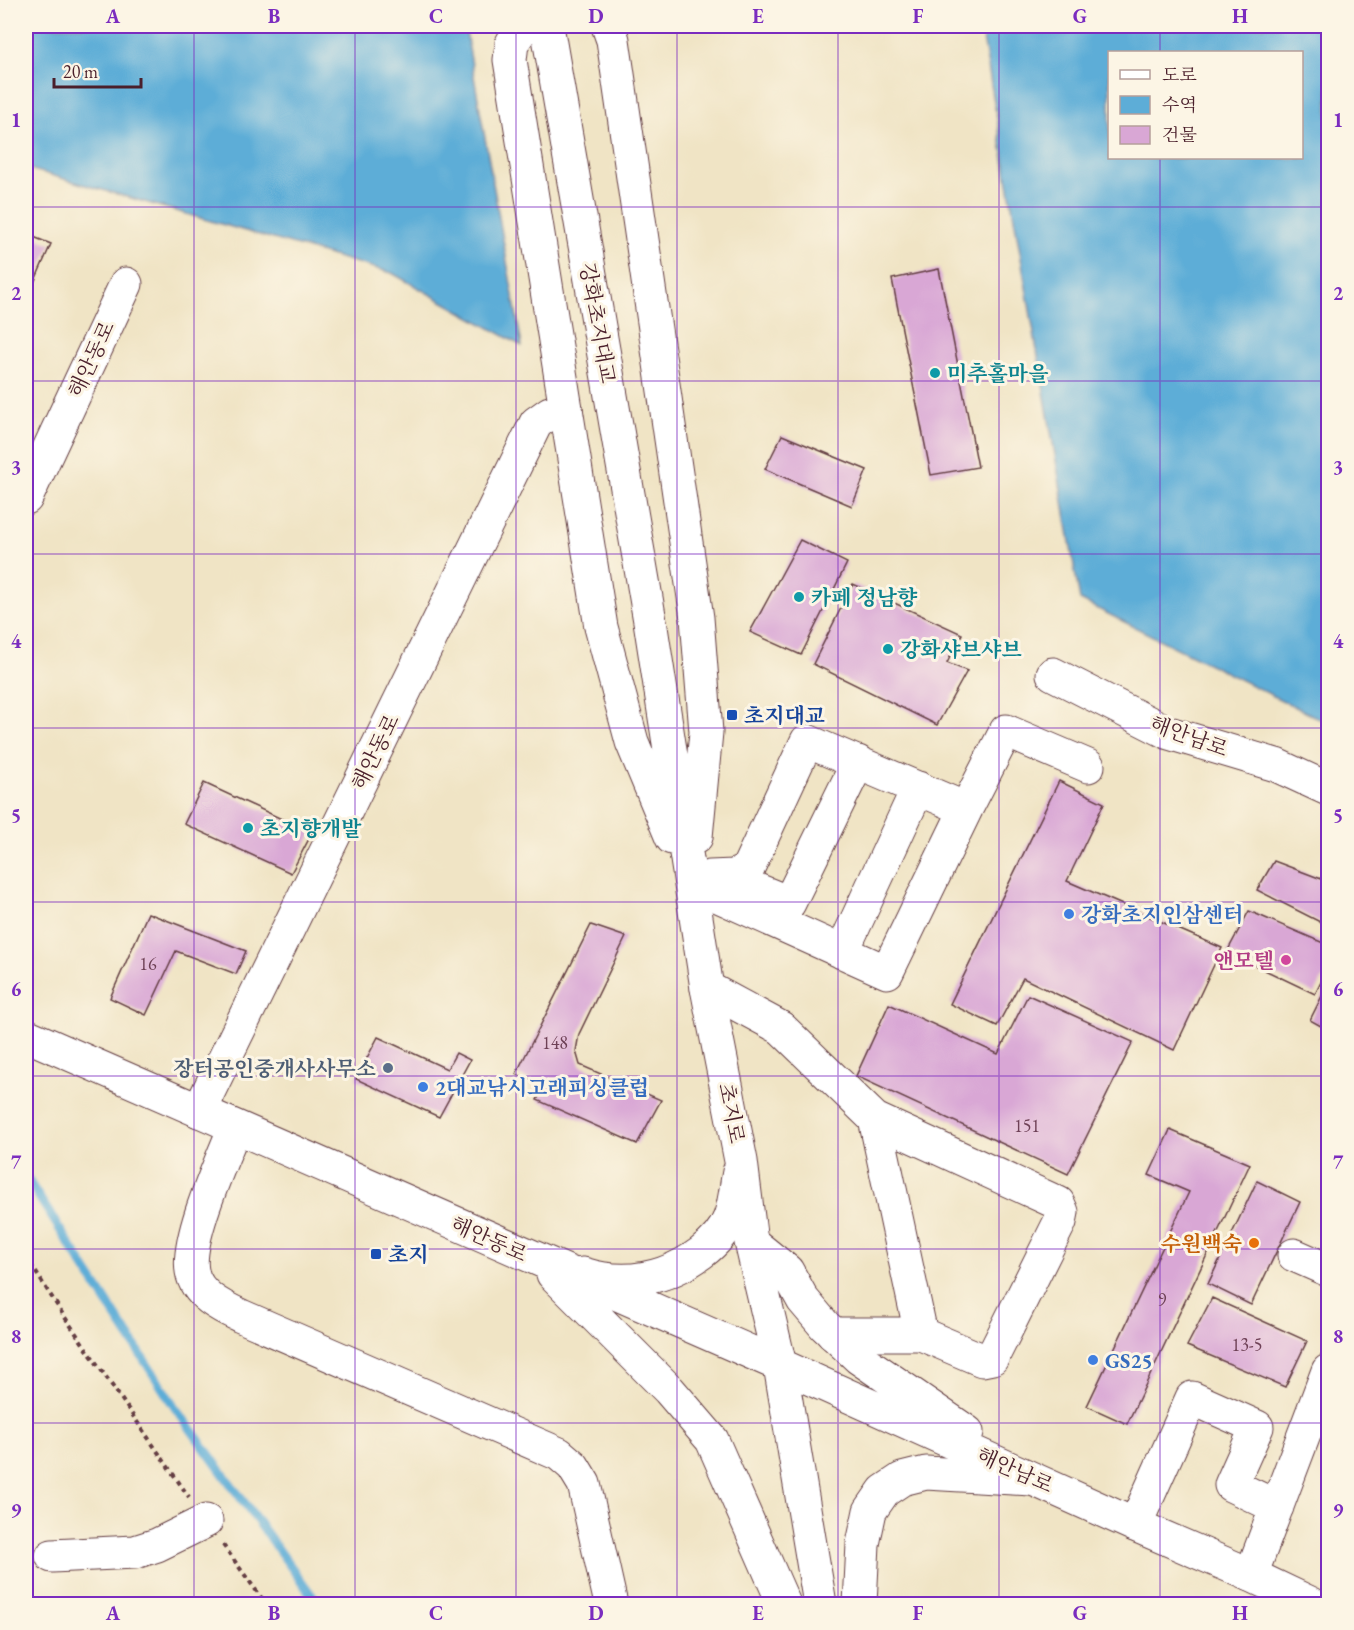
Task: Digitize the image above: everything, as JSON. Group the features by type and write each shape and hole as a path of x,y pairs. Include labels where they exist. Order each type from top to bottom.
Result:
{"main road":[{"path":"524,26 521,27 512,43 510,60 601,627 632,742 692,884 887,972 1006,731 1088,766"},
{"name":"강화초지대교","path":"547,26 650,621"},
{"path":"608,26 613,40 697,618 706,732 692,884"},
{"name":"해안동로","path":"26,498 126,284"},
{"name":"해안동로","path":"199,1111 536,423 550,413 566,409"},
{"name":"초지로","path":"650,621 707,988 741,1161 751,1242 780,1365 820,1605"},
{"name":"해안남로","path":"1053,674 1169,733 1276,765 1329,789"},
{"path":"692,884 710,877 734,876 747,870 807,741 966,809"},
{"path":"726,877 789,903 858,762"},
{"path":"842,952 918,788"},
{"path":"707,988 780,1028 875,1119 1058,1203 1062,1212 1060,1222 992,1358 982,1360 921,1334 833,1334"},
{"name":"해안동로","path":"26,1035 780,1365"},
{"path":"875,1119 921,1334"},
{"path":"235,1127 197,1228 191,1251 192,1273 200,1288 215,1304 559,1454 573,1466 584,1484 611,1605"},
{"path":"541,1262 601,1280 641,1279 666,1274 690,1261 721,1234 730,1218 741,1161"},
{"path":"751,1242 787,1271 803,1300 833,1334 859,1358 1035,1479"},
{"path":"1294,1255 1329,1270"},
{"path":"541,1262 669,1390 712,1440 784,1605"},
{"name":"해안남로","path":"780,1365 1251,1575 1311,1605"},
{"path":"1251,1575 1329,1371"},
{"path":"1135,1525 1192,1398 1257,1427 1232,1485 1277,1508"},
{"path":"860,1605 863,1544 870,1511 884,1491 903,1479 926,1473 1035,1479"},
{"path":"52,1556 135,1552 157,1545 206,1521"}],"path":[{"path":"26,1257 64,1316 266,1605"}],"water":[{"path":"26,26 465,26 522,346 392,273 26,168"},
{"path":"981,26 1328,26 1328,723 1080,600"}],"building":[{"path":"26,234 51,244 26,301"},
{"name":"미추홀마을","path":"939,269 978,467 931,475 892,279"},
{"path":"782,435 867,470 852,506 765,469"},
{"name":"카페 정남향","path":"800,540 847,563 801,655 750,632"},
{"name":"강화샤브샤브","path":"853,584 962,634 947,663 967,671 937,725 813,664"},
{"name":"강화초지인삼센터","path":"1059,781 1104,803 1067,881 1222,948 1174,1050 1023,978 997,1026 950,1004"},
{"name":"초지향개발","path":"204,783 312,833 291,873 184,824"},
{"path":"1274,861 1328,883 1328,926 1257,890"},
{"name":"앤모텔","path":"1249,911 1328,945 1328,968 1315,994 1227,952"},
{"path":"148,913 246,951 236,974 176,951 146,1015 110,998"},
{"path":"591,925 626,937 579,1034 576,1051 580,1065 661,1100 637,1144 537,1100 545,1086 516,1074"},
{"path":"1328,984 1328,1030 1310,1020"},
{"path":"1028,995 1133,1042 1068,1174 856,1076 889,1004 998,1054"},
{"path":"378,1037 447,1069 456,1053 470,1060 439,1117 356,1079"},
{"path":"1170,1130 1250,1164 1127,1424 1087,1406 1189,1192 1149,1175"},
{"name":"수원백숙","path":"1257,1181 1300,1202 1251,1305 1208,1284"},
{"path":"1212,1298 1307,1341 1285,1387 1187,1346"}],"waterway":[{"path":"26,1177 174,1406 318,1604"}],"place":[{"name":"미추홀마을","path":"935,373"},
{"name":"카페 정남향","path":"799,597"},
{"name":"강화샤브샤브","path":"888,649"},
{"name":"초지대교","path":"732,715"},
{"name":"초지향개발","path":"248,828"},
{"name":"강화초지인삼센터","path":"1069,914"},
{"name":"앤모텔","path":"1286,960"},
{"name":"장터공인중개사사무소","path":"388,1068"},
{"name":"2대교낚시고래피싱클럽","path":"423,1087"},
{"name":"수원백숙","path":"1254,1243"},
{"name":"초지","path":"376,1254"},
{"name":"GS25","path":"1093,1360"}]}
